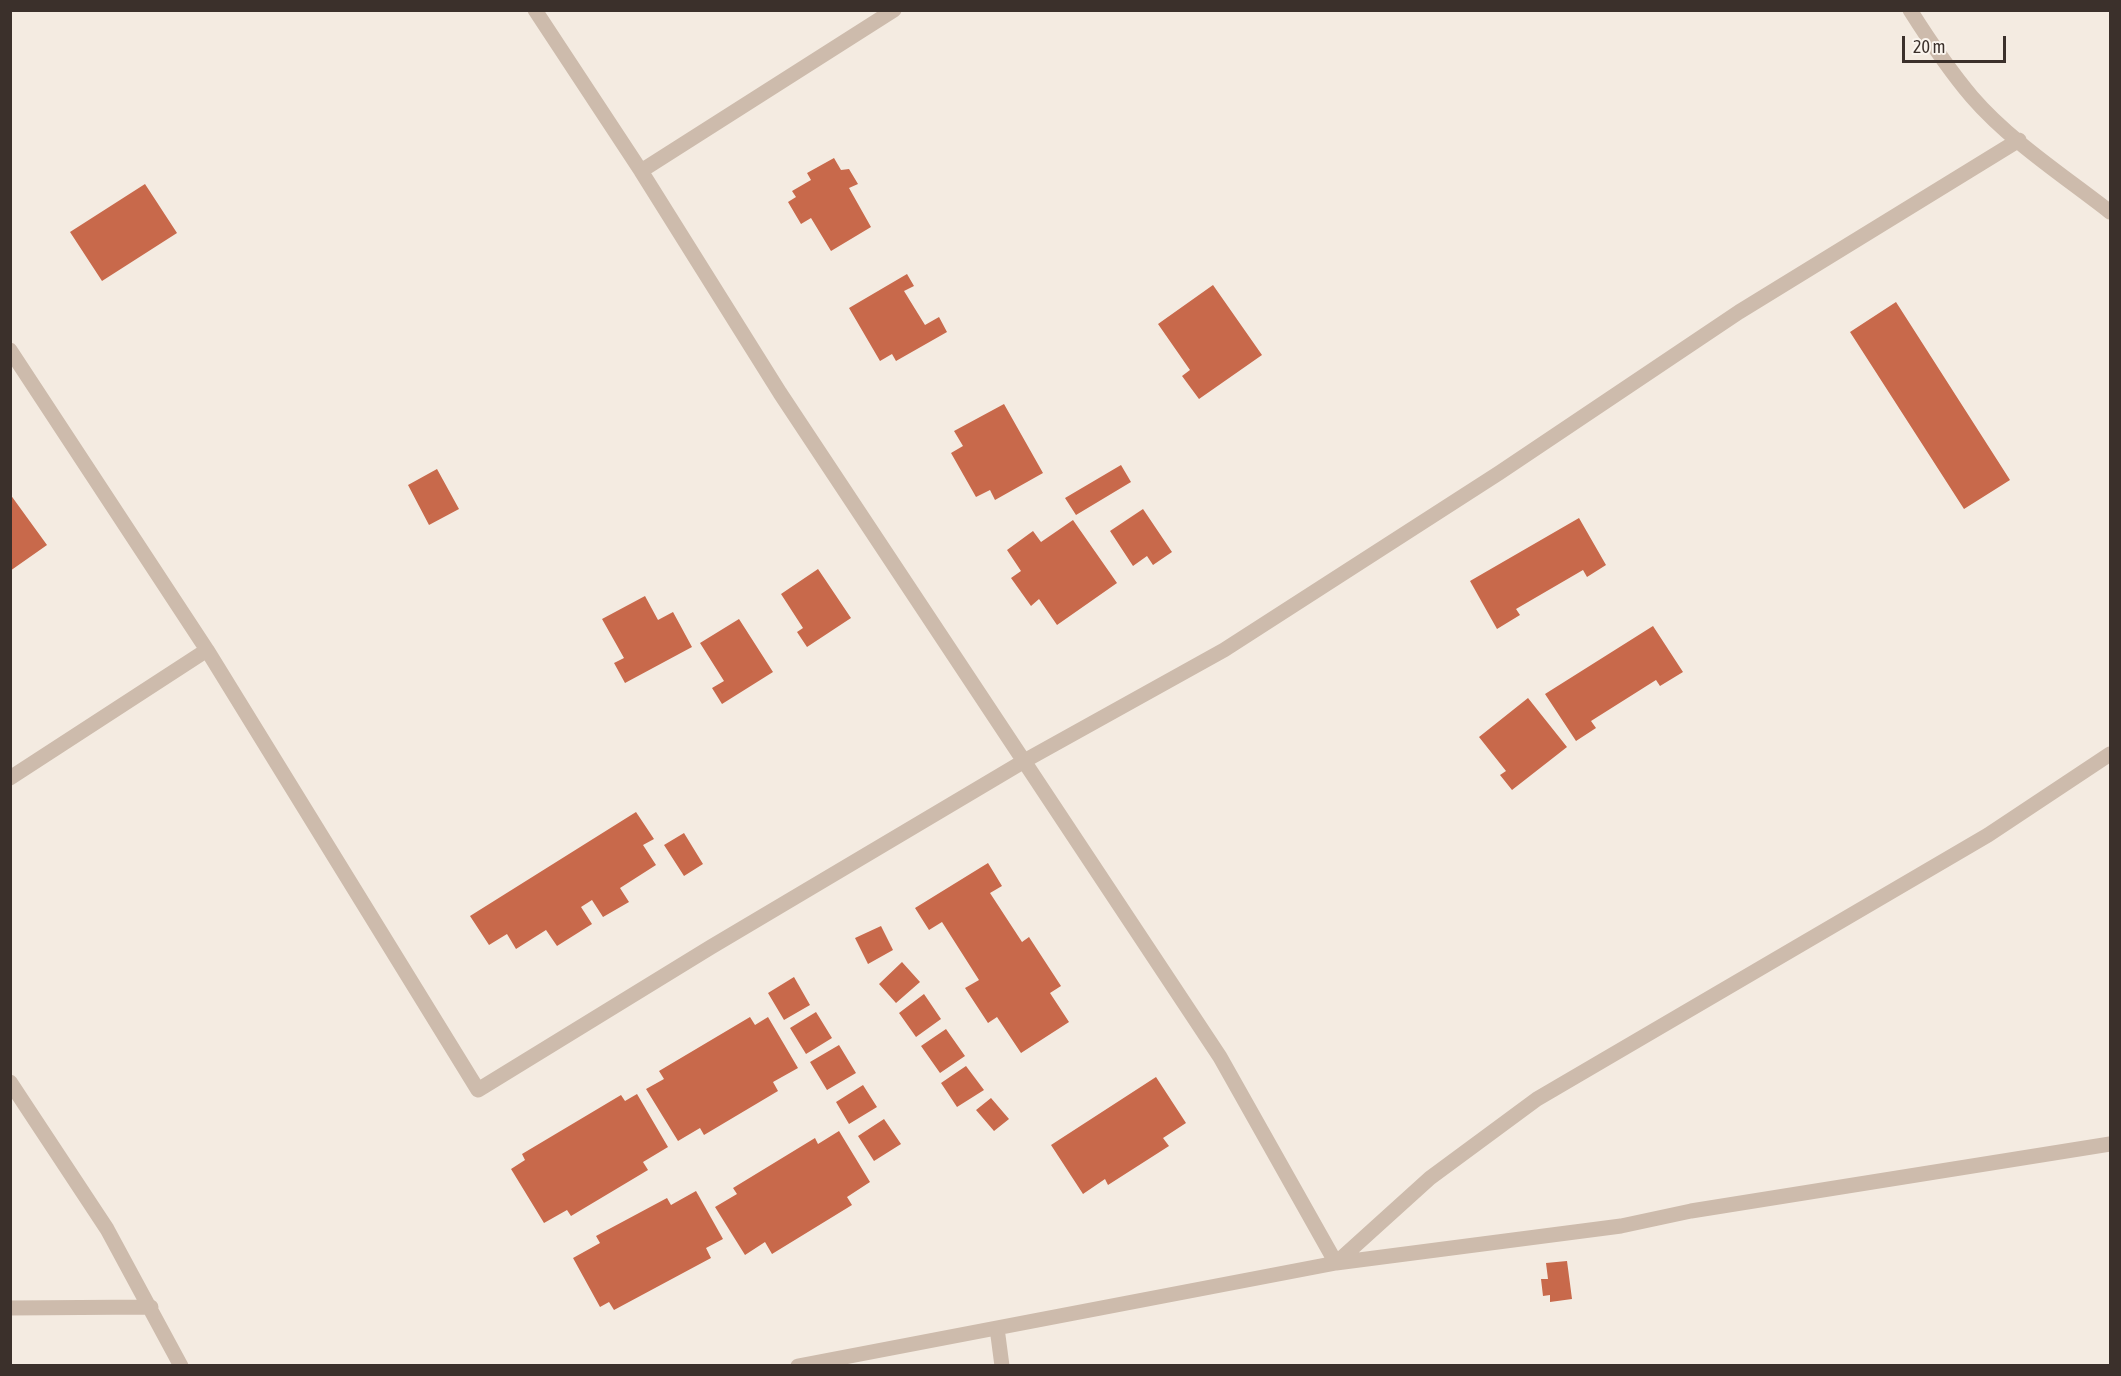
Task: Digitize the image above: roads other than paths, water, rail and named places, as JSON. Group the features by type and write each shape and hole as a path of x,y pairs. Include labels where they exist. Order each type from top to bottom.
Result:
{"street":[{"path":"535,10 641,171 780,393 1026,760 1220,1057 1336,1263"},
{"path":"641,171 894,10"},
{"path":"1910,10 1931,45 1973,98 2019,140 2110,212"},
{"path":"10,350 207,650 478,1090 711,947 1026,760 1224,650 1499,473 1739,312 2019,140"},
{"path":"10,778 207,650"},
{"path":"1336,1263 1430,1178 1537,1099 1988,835 2110,754"},
{"path":"10,1082 107,1229 181,1365"},
{"path":"798,1365 1336,1263 1621,1226 1691,1211 2110,1144"},
{"path":"10,1308 151,1307"},
{"path":"997,1328 1002,1365"}]}
